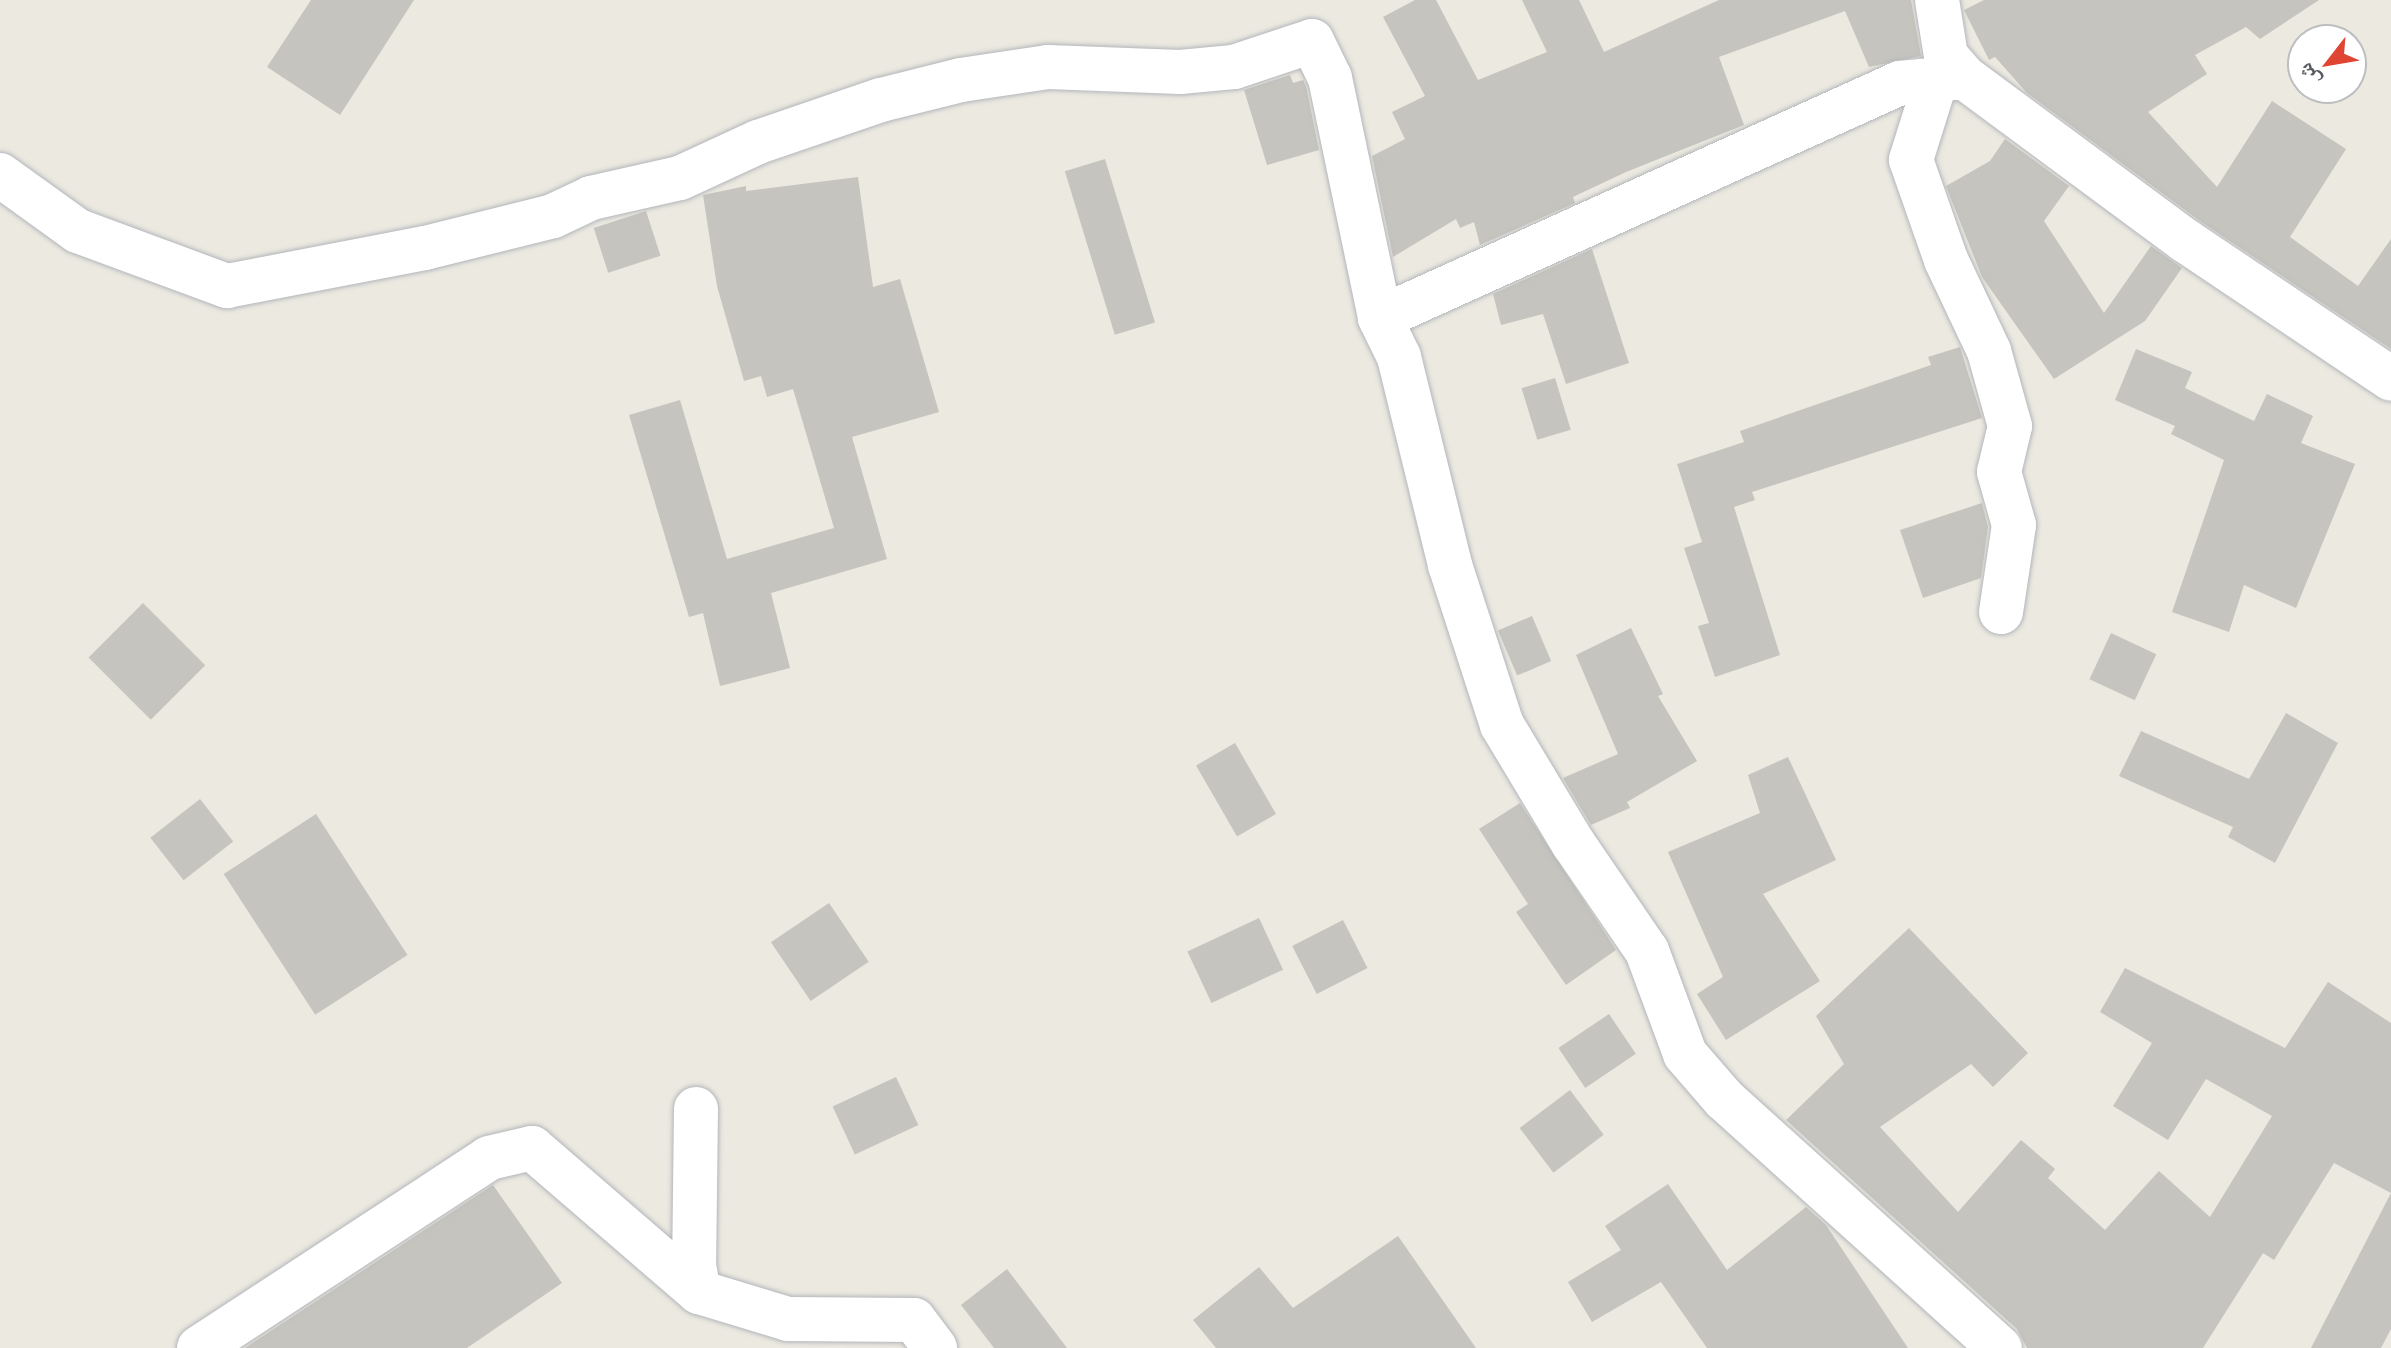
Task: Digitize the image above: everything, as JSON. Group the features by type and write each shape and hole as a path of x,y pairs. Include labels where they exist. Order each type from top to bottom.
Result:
{"street":[{"path":"1937,0 1950,79 1911,160 1946,260 1989,351 2010,426 1999,472 2014,525 2001,612"},
{"path":"0,175 78,231 227,286 425,248 553,216 591,198 680,178 758,142 881,100 961,80 1048,67 1180,72 1234,67 1312,41 1330,78 1380,318 1399,357 1450,565 1502,725 1573,843 1647,951 1685,1054 1724,1099 2000,1348"},
{"path":"1380,318 1900,83 1950,79 2391,379"},
{"path":"696,1109 694,1265 699,1292"},
{"path":"199,1348 489,1158 532,1148 699,1292 788,1319 914,1320 935,1348"}],"building":[{"path":"311,0 414,0 340,115 267,67"},
{"path":"1415,0 1436,0 1478,80 1547,52 1522,0 1579,0 1604,52 1719,0 1911,0 1921,56 1869,67 1845,11 1719,57 1744,125 1626,172 1573,197 1575,203 1480,245 1474,222 1460,228 1456,219 1393,257 1372,156 1405,139 1392,112 1425,96 1383,17"},
{"path":"1984,0 2319,0 2260,39 2246,27 2195,55 2207,74 2148,112 2217,187 2272,101 2346,149 2290,237 2358,286 2391,239 2391,349 2200,221 2027,93 1995,57 1989,60 1964,10"},
{"path":"1290,75 1293,83 1303,80 1306,86 1319,150 1267,165 1244,90"},
{"path":"2005,139 2069,186 2044,221 2104,313 2151,246 2182,268 2145,321 2054,379 1982,277 1946,186 1990,161"},
{"path":"1105,159 1155,323 1115,335 1065,171"},
{"path":"858,177 873,287 900,279 939,412 852,437 887,559 771,593 790,668 720,686 703,613 689,617 629,415 680,400 727,559 834,528 793,389 767,397 761,376 744,381 717,286 703,195 746,186 746,191"},
{"path":"646,211 661,256 608,273 594,228"},
{"path":"1592,249 1629,363 1566,384 1543,314 1501,325 1493,294"},
{"path":"1960,347 1982,418 1752,492 1755,500 1734,507 1780,655 1715,677 1698,626 1709,623 1684,548 1702,542 1677,464 1744,442 1740,431 1931,365 1928,357"},
{"path":"2136,349 2192,372 2185,388 2254,421 2267,394 2313,416 2301,443 2355,464 2296,608 2244,585 2229,632 2172,612 2224,460 2171,434 2175,426 2115,400"},
{"path":"1555,378 1571,430 1537,440 1522,388"},
{"path":"1982,503 1988,527 1981,578 1923,598 1900,530"},
{"path":"143,603 205,665 151,720 89,657"},
{"path":"1532,616 1551,661 1517,676 1498,630"},
{"path":"1631,628 1663,694 1658,696 1697,761 1627,802 1630,808 1591,825 1563,778 1618,754 1576,655"},
{"path":"2111,633 2156,654 2135,700 2089,679"},
{"path":"2286,713 2338,743 2275,863 2228,837 2233,827 2119,776 2141,731 2249,779"},
{"path":"1235,743 1276,814 1237,837 1196,766"},
{"path":"1788,757 1836,860 1763,894 1820,981 1726,1040 1697,994 1723,977 1668,852 1760,813 1748,775"},
{"path":"200,799 233,842 184,880 150,838"},
{"path":"1520,803 1616,950 1566,985 1516,912 1528,904 1479,829"},
{"path":"316,814 407,955 315,1015 224,874"},
{"path":"829,903 869,962 811,1001 771,942"},
{"path":"1259,918 1283,970 1211,1003 1187,951"},
{"path":"1343,920 1368,968 1317,994 1292,946"},
{"path":"1909,928 2028,1053 1993,1087 1971,1064 1880,1127 1958,1212 2021,1140 2055,1169 2048,1178 2105,1230 2159,1171 2210,1217 2272,1116 2206,1079 2168,1140 2113,1106 2152,1043 2100,1012 2125,968 2285,1048 2328,982 2391,1023 2391,1193 2334,1163 2274,1260 2263,1253 2203,1348 2027,1348 2017,1329 1786,1120 1844,1064 1816,1016"},
{"path":"1609,1014 1636,1054 1585,1088 1558,1048"},
{"path":"896,1077 918,1125 855,1155 833,1107"},
{"path":"1570,1090 1604,1135 1553,1173 1520,1128"},
{"path":"1668,1184 1727,1270 1806,1207 1826,1225 1908,1348 1707,1348 1661,1282 1592,1322 1568,1282 1621,1250 1605,1226"},
{"path":"493,1185 562,1283 467,1348 245,1348"},
{"path":"2391,1193 2391,1329 2381,1348 2311,1348"},
{"path":"1398,1236 1476,1348 1216,1348 1193,1320 1259,1267 1293,1308"},
{"path":"1007,1269 1067,1348 994,1348 961,1305"}]}
